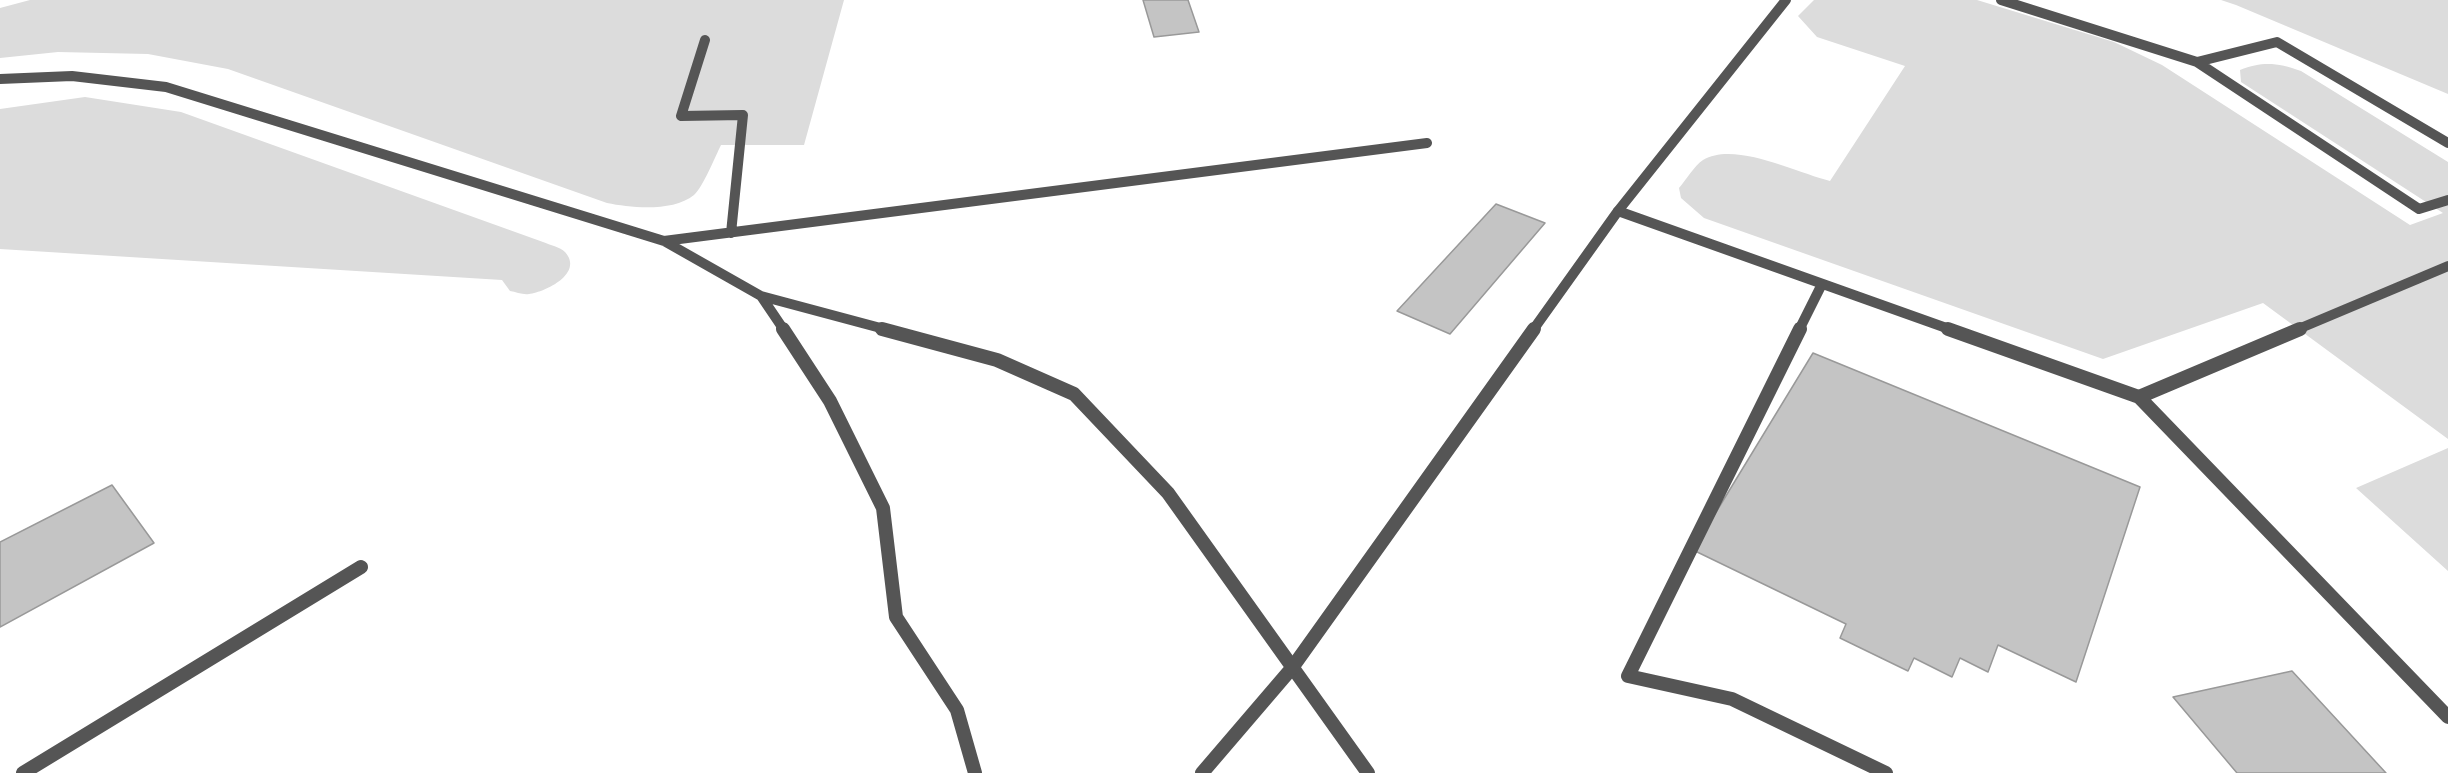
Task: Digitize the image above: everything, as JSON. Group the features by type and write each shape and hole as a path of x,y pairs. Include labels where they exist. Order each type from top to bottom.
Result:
{"street":[{"path":"1203,773 1292,668 1618,211 1786,0"},
{"path":"2001,0 2197,62 2419,209 2448,200"},
{"path":"705,40 681,116 743,115 731,232"},
{"path":"2197,62 2277,42 2448,143"},
{"path":"0,79 72,76 166,87 664,241 761,296 997,360 1074,394 1168,493 1368,773"},
{"path":"664,241 1426,142"},
{"path":"1618,211 2139,397 2448,717"},
{"path":"2139,397 2448,266"},
{"path":"1822,284 1628,676 1732,699 1886,773"},
{"path":"761,296 830,401 883,508 896,617 957,710 975,773"},
{"path":"23,773 362,567"}],"shaded area":[{"path":"30,0 844,0 804,145 721,145 705,179 694,195 675,204 652,207 607,203 228,69 148,54 58,52 0,58 0,8"},
{"path":"1814,0 1977,0 2114,42 2162,65 2410,225 2443,213 2241,82 2240,70 2270,64 2301,71 2448,162 2448,439 2263,303 2103,359 1704,218 1681,198 1679,188 1703,160 1716,155 1749,156 1830,181 1905,66 1817,37 1798,16"},
{"path":"2221,0 2448,0 2448,94 2236,5"},
{"path":"85,97 181,112 555,246 565,252 570,260 570,267 566,274 553,285 544,290 522,294 510,291 502,280 0,249 0,109"},
{"path":"2448,448 2448,571 2356,488"}],"building":[{"path":"1143,0 1188,0 1199,32 1154,37"},
{"path":"1496,204 1545,223 1450,334 1397,311"},
{"path":"1813,353 2140,487 2076,682 1998,645 1988,672 1960,658 1952,677 1914,658 1908,671 1840,638 1846,624 1693,550"},
{"path":"112,485 154,543 0,627 0,542"},
{"path":"2292,671 2386,773 2237,773 2173,697"}]}
